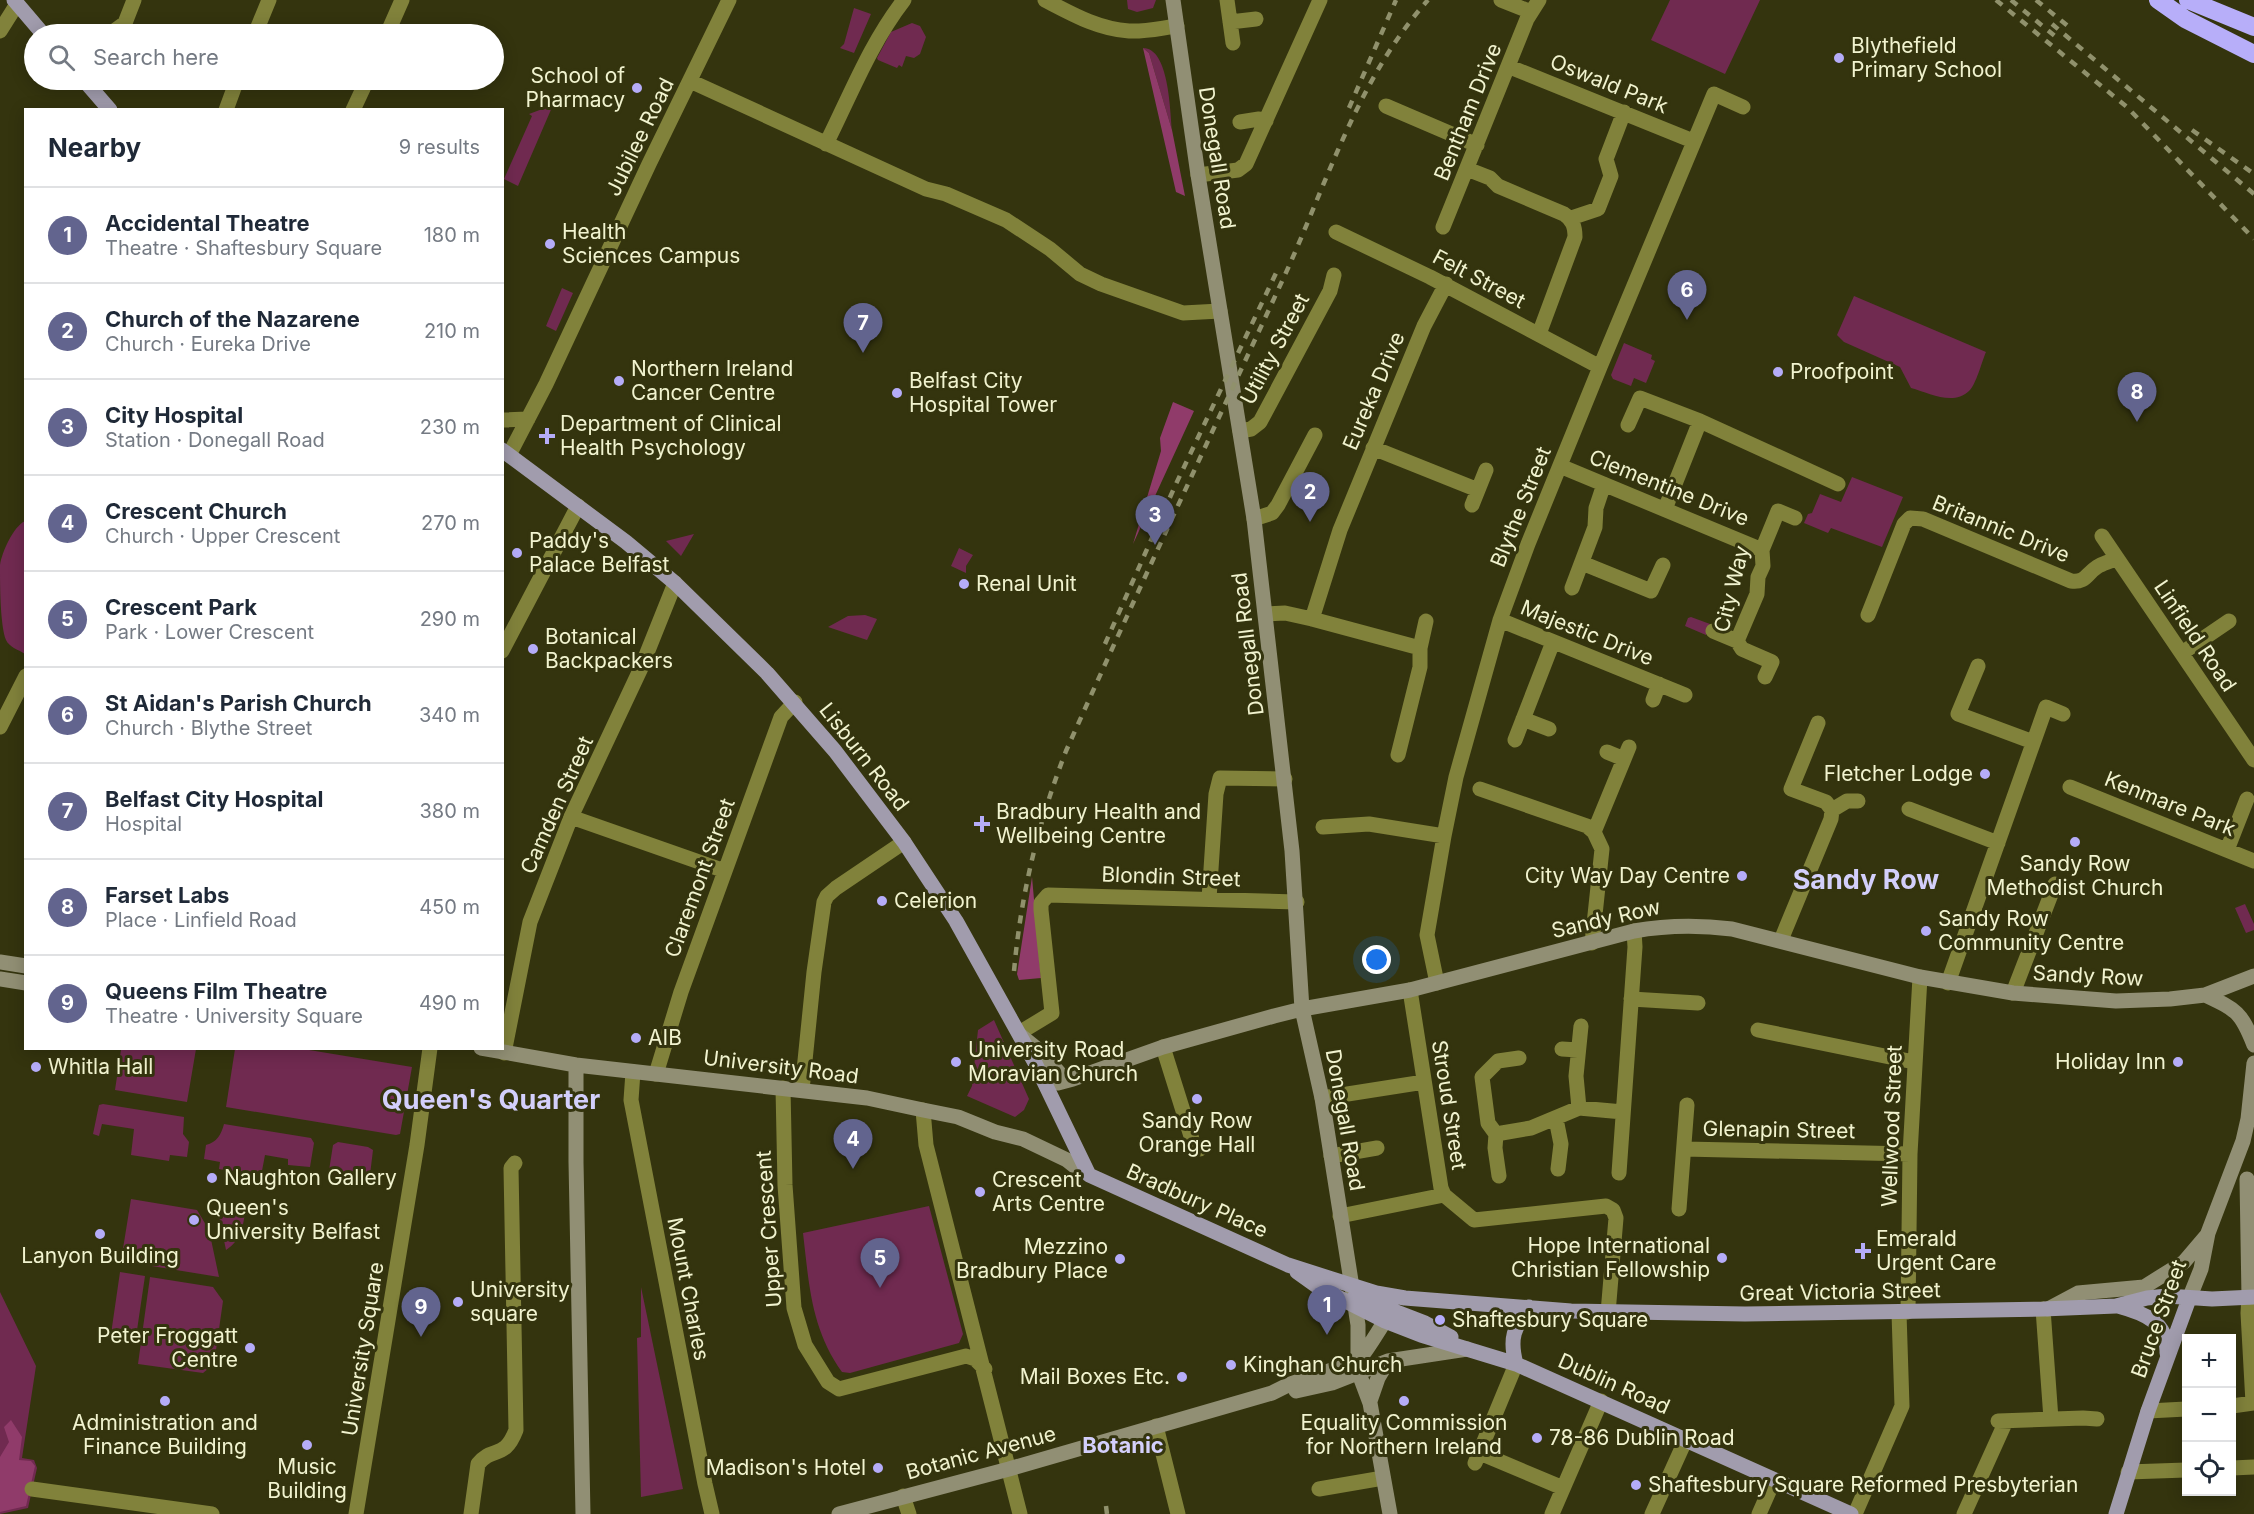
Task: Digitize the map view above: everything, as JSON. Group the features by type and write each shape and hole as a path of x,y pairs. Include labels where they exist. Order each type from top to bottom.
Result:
{"highway":[{"path":"2158,0 2185,19 2254,54"},
{"path":"2188,0 2254,27"}],"main road":[{"path":"16,2 35,24"},
{"path":"93,90 108,108"},
{"name":"Lisburn Road","path":"506,452 675,583 795,702 872,798 956,921 1045,1082 1085,1173"},
{"name":"Bradbury Place","path":"1085,1173 1353,1295"},
{"name":"Bradbury Place","path":"1288,1265 1318,1287 1353,1295"},
{"name":"Great Victoria Street","path":"1353,1295 1376,1293 1405,1298 1560,1311 1745,1314 2045,1309 2116,1306 2147,1298 2167,1296 2189,1299 2252,1297"},
{"name":"Dublin Road","path":"1353,1295 1389,1316 1601,1401 1853,1514"},
{"name":"Bruce Street","path":"2116,1514 2167,1355 2189,1299"},
{"name":"Great Victoria Street","path":"2116,1306 2136,1311 2154,1321 2165,1334 2167,1355"},
{"path":"1516,1365 1512,1339 1529,1307"}],"street":[{"path":"124,24 134,0"},
{"path":"259,24 269,0"},
{"path":"391,24 402,0"},
{"name":"Jubilee Road","path":"506,452 528,419 729,0"},
{"path":"826,144 865,60 886,24 904,0"},
{"path":"1045,0 1104,28 1130,31 1177,26"},
{"name":"Donegall Road","path":"1173,0 1198,176 1254,519 1285,779 1297,902 1298,968 1302,1009 1322,1098 1353,1295"},
{"path":"1227,0 1233,44"},
{"path":"1198,176 1242,168 1246,164 1320,0"},
{"name":"Bentham Drive","path":"1443,227 1535,6 1501,0"},
{"path":"0,31 16,2"},
{"path":"1230,22 1256,19"},
{"name":"Oswald Park","path":"1510,67 1693,141"},
{"path":"690,81 926,189 946,194 1006,220 1050,249 1080,274 1101,284 1183,313 1221,315"},
{"path":"226,108 233,90"},
{"path":"354,108 362,90"},
{"name":"Blythe Street","path":"1437,983 1427,935 1443,836 1456,777 1500,620 1600,367 1714,94 1743,107"},
{"path":"1386,106 1477,145"},
{"path":"1570,218 1598,209 1611,176 1606,159 1624,112"},
{"path":"1240,122 1259,119 1266,121"},
{"path":"1467,169 1490,178 1498,186 1570,218 1575,227 1575,237 1539,334"},
{"name":"Felt Street","path":"1336,232 1446,284 1600,367"},
{"name":"Utility Street","path":"1239,428 1251,429 1260,422 1330,291 1334,275"},
{"name":"Eureka Drive","path":"1312,619 1340,530 1424,326 1446,284"},
{"path":"1628,425 1640,398 1700,421 1838,484"},
{"path":"504,420 528,419"},
{"path":"1665,509 1700,421"},
{"path":"1254,519 1272,513 1278,505 1315,435"},
{"path":"1373,448 1478,490"},
{"name":"Clementine Drive","path":"1560,466 1762,550"},
{"path":"1472,505 1486,470"},
{"path":"1572,588 1595,527 1596,508 1604,484"},
{"path":"504,647 578,506"},
{"name":"City Way","path":"1765,677 1772,662 1742,649 1737,641 1757,594 1758,576 1763,566 1762,550 1778,511 1795,518"},
{"name":"Britannic Drive","path":"1868,615 1883,558 1906,520 1915,517 2078,582 2085,580 2095,568 2117,558"},
{"name":"Linfield Road","path":"2102,536 2254,760"},
{"path":"1582,563 1651,591 1663,565"},
{"name":"Camden Street","path":"504,1053 530,922 572,817 642,668 675,583"},
{"path":"1266,614 1285,613 1420,648"},
{"name":"Majestic Drive","path":"1500,620 1685,695"},
{"path":"1398,755 1420,667 1420,648 1426,621"},
{"path":"2182,653 2229,621"},
{"path":"1713,631 1737,641"},
{"path":"1515,740 1553,642"},
{"path":"1978,666 1958,714 2033,742"},
{"path":"0,727 24,680"},
{"name":"Majestic Drive","path":"1653,700 1659,684"},
{"name":"Claremont Street","path":"656,1074 681,992 782,717 795,702"},
{"path":"1948,983 2046,707 2063,714"},
{"path":"1523,719 1549,729"},
{"path":"1781,940 1831,819 1832,810 1826,802 1791,789 1818,723"},
{"path":"1594,832 1627,753 1607,752"},
{"path":"1209,899 1216,794 1220,778 1285,779"},
{"name":"Kenmare Park","path":"2070,787 2254,861"},
{"path":"1480,789 1587,826 1594,832 1602,849 1592,943"},
{"path":"2227,850 2247,799"},
{"path":"1832,810 1847,801 1858,801"},
{"path":"1909,809 1998,843"},
{"path":"572,817 725,871"},
{"path":"1323,827 1369,824 1443,836"},
{"path":"802,1090 824,902 836,888 904,842"},
{"path":"2013,993 2055,884"},
{"name":"Blondin Street","path":"1020,1034 1052,1013 1041,910 1041,903 1048,895 1297,902"},
{"name":"Sandy Row","path":"1045,1082 1066,1081 1163,1047 1302,1009 1410,990 1634,931 1659,927 1701,925 1732,929 1920,977 2013,993 2116,1001 2170,999 2205,995 2254,976"},
{"path":"1619,1173 1634,931"},
{"path":"0,962 24,966"},
{"name":"Wellwood Street","path":"1853,1514 1902,1406 1910,1154 1920,977"},
{"path":"0,979 24,983"},
{"name":"Stroud Street","path":"1410,990 1441,1188 1444,1194 1474,1220 1606,1206 1613,1210 1616,1218 1608,1313"},
{"path":"2205,995 2229,1006 2243,1019 2254,1045"},
{"path":"1631,999 1698,1003"},
{"path":"1579,1108 1576,1076 1581,1026"},
{"path":"1758,1029 1914,1062"},
{"path":"1020,1034 1041,1052 1066,1081"},
{"path":"1163,1047 1195,1149 1200,1149"},
{"path":"1562,1049 1578,1050"},
{"name":"University Square","path":"356,1514 415,1157 430,1050"},
{"name":"University Road","path":"490,1050 576,1065 867,1098 958,1117 1002,1134 1020,1148 1065,1169 1085,1173"},
{"path":"1499,1176 1495,1148 1496,1134 1488,1124 1482,1077 1498,1061 1519,1058"},
{"name":"Bruce Street","path":"2189,1299 2201,1269 2208,1233 2251,1119 2254,1063"},
{"path":"576,1065 576,1174 584,1514"},
{"name":"Mount Charles","path":"633,1072 631,1100 712,1514"},
{"path":"1322,1098 1424,1082"},
{"name":"Upper Crescent","path":"783,1088 785,1185 794,1308 805,1345 828,1382 839,1389 966,1356"},
{"path":"1679,1209 1687,1105"},
{"path":"1496,1134 1531,1128 1579,1108 1623,1112"},
{"path":"923,1110 926,1145 975,1339 985,1369 1020,1514"},
{"path":"1556,1119 1561,1144 1558,1169"},
{"path":"1331,1156 1377,1148"},
{"name":"Glenapin Street","path":"1684,1149 1910,1154"},
{"path":"471,1514 478,1464 483,1458 506,1449 516,1430 512,1168 515,1163"},
{"path":"2229,1177 2251,1178 2252,1297 2248,1320 2253,1403 2236,1405"},
{"path":"1340,1216 1444,1194"},
{"path":"2051,1419 2045,1309 2078,1293 2144,1287 2184,1262 2208,1233"},
{"path":"1353,1295 1358,1325 1358,1366 1370,1401 1390,1514"},
{"path":"1358,1366 1375,1340 1377,1332 1405,1298"},
{"path":"975,1339 966,1356 975,1359 985,1369"},
{"path":"1358,1366 1471,1350"},
{"path":"1370,1401 1378,1378 1388,1361"},
{"path":"1516,1365 1478,1458 1563,1488"},
{"name":"Botanic Avenue","path":"839,1514 1009,1469 1272,1393 1290,1392 1332,1383 1358,1366"},
{"path":"1552,1514 1601,1401"},
{"path":"2148,1411 2182,1409"},
{"path":"1964,1514 2002,1421 2097,1419"},
{"path":"1156,1426 1178,1514"},
{"path":"1652,1514 1686,1439"},
{"path":"2236,1468 2254,1467"},
{"path":"2128,1472 2182,1470"},
{"path":"1319,1489 1383,1478"},
{"path":"1759,1514 1774,1480"},
{"path":"32,1489 212,1514"},
{"path":"903,1496 909,1514"}],"shaded area":[{"path":"1127,0 1156,0 1153,8 1137,12 1128,9"},
{"path":"1670,0 1760,0 1725,74 1651,40"},
{"path":"854,8 871,14 854,53 840,48 844,44"},
{"path":"912,23 920,26 926,37 920,54 914,58 906,56 902,67 899,65 897,68 878,60 891,32"},
{"path":"1143,48 1152,51 1163,69 1169,95 1172,130 1149,53"},
{"path":"1143,48 1149,53 1172,130 1185,196 1176,192"},
{"path":"553,105 518,186 504,179 532,116 529,114"},
{"path":"562,288 573,293 556,331 546,326"},
{"path":"1854,296 1986,352 1972,388 1956,398 1948,398 1911,388 1900,367 1844,342 1837,335"},
{"path":"1624,343 1652,355 1651,359 1655,361 1646,383 1634,378 1631,386 1613,379 1611,375"},
{"path":"1173,402 1194,411 1133,544 1161,451 1160,438"},
{"path":"1852,477 1903,497 1882,547 1831,528 1828,533 1804,523 1808,514 1812,513 1820,494 1841,502"},
{"path":"24,522 24,653 9,645 4,633 0,565 9,540"},
{"path":"694,534 681,556 666,541"},
{"path":"959,548 973,555 966,566 966,573 951,566"},
{"path":"865,615 877,619 867,640 828,627 848,616"},
{"path":"1688,618 1710,624 1706,635 1685,626"},
{"path":"1032,877 1041,978 1019,980 1017,974"},
{"path":"2245,904 2254,924 2254,930 2246,933 2235,908"},
{"path":"994,1020 1029,1099 1024,1110 1015,1117 967,1096 972,1086 978,1030"},
{"path":"121,1050 196,1050 187,1102 115,1090"},
{"path":"235,1050 309,1050 412,1067 400,1134 396,1135 226,1107"},
{"path":"99,1105 184,1117 183,1134 189,1142 187,1157 170,1155 169,1161 131,1155 134,1129 102,1124 99,1136 93,1134"},
{"path":"224,1124 311,1138 314,1143 310,1167 288,1165 288,1159 265,1155 261,1176 219,1169 220,1162 204,1159 206,1145 218,1138"},
{"path":"338,1142 368,1147 373,1150 369,1183 328,1177 333,1145"},
{"path":"131,1199 197,1210 209,1230 219,1277 121,1261"},
{"path":"216,1202 246,1207 239,1237 226,1250"},
{"path":"929,1206 963,1334 959,1343 850,1373 842,1372 824,1339 813,1306 803,1233"},
{"path":"120,1272 145,1276 136,1337 111,1334"},
{"path":"150,1277 213,1287 223,1301 214,1364 203,1373 138,1364"},
{"path":"641,1287 683,1489 641,1497 637,1338 641,1337"},
{"path":"0,1292 36,1366 22,1458 34,1460 37,1468 28,1508 0,1514"},
{"path":"11,1420 22,1437 19,1460 31,1461 35,1466 26,1506 0,1512 0,1457 9,1442 4,1427"}],"railway":[{"path":"1349,108 1396,0"},
{"path":"1014,971 1021,914 1032,859 1047,805 1066,751 1284,277 1346,132 1382,63 1403,30 1428,0"},
{"path":"1996,0 2127,107 2254,239"},
{"path":"2011,0 2056,37"},
{"path":"2036,0 2069,27"},
{"path":"2052,24 2254,194"},
{"path":"2192,130 2254,174"},
{"path":"1105,644 1175,486 1277,271"},
{"path":"1106,1506 1107,1514"}],"place":[{"name":"Blythefield Primary School","path":"1839,58"},
{"name":"School of Pharmacy","path":"637,88"},
{"name":"Health Sciences Campus","path":"550,244"},
{"name":"St Aidan's Parish Church","path":"1687,320"},
{"name":"Belfast City Hospital","path":"863,353"},
{"name":"Proofpoint","path":"1778,372"},
{"name":"Northern Ireland Cancer Centre","path":"619,381"},
{"name":"Belfast City Hospital Tower","path":"897,393"},
{"name":"Farset Labs","path":"2137,422"},
{"name":"Department of Clinical Health Psychology","path":"547,436"},
{"name":"Church of the Nazarene","path":"1310,522"},
{"name":"City Hospital","path":"1155,545"},
{"name":"Paddy's Palace Belfast","path":"517,553"},
{"name":"Renal Unit","path":"964,584"},
{"name":"Botanical Backpackers","path":"533,649"},
{"name":"Fletcher Lodge","path":"1985,774"},
{"name":"Bradbury Health and Wellbeing Centre","path":"982,824"},
{"name":"Sandy Row Methodist Church","path":"2075,842"},
{"name":"City Way Day Centre","path":"1742,876"},
{"name":"Celerion","path":"882,901"},
{"name":"Sandy Row Community Centre","path":"1926,931"},
{"name":"AIB","path":"636,1038"},
{"name":"University Road Moravian Church","path":"956,1062"},
{"name":"Holiday Inn","path":"2178,1062"},
{"name":"Whitla Hall","path":"36,1067"},
{"name":"Sandy Row Orange Hall","path":"1197,1099"},
{"name":"Crescent Church","path":"853,1169"},
{"name":"Naughton Gallery","path":"212,1178"},
{"name":"Crescent Arts Centre","path":"980,1192"},
{"name":"Queen's University Belfast","path":"194,1220"},
{"name":"Lanyon Building","path":"100,1234"},
{"name":"Emerald Urgent Care","path":"1863,1251"},
{"name":"Hope International Christian Fellowship","path":"1722,1258"},
{"name":"Mezzino Bradbury Place","path":"1120,1259"},
{"name":"Crescent Park","path":"880,1288"},
{"name":"University square","path":"458,1302"},
{"name":"Shaftesbury Square","path":"1440,1320"},
{"name":"Accidental Theatre","path":"1327,1335"},
{"name":"Queens Film Theatre","path":"421,1337"},
{"name":"Peter Froggatt Centre","path":"250,1348"},
{"name":"Kinghan Church","path":"1231,1365"},
{"name":"Mail Boxes Etc.","path":"1182,1377"},
{"name":"Administration and Finance Building","path":"165,1401"},
{"name":"Equality Commission for Northern Ireland","path":"1404,1401"},
{"name":"78-86 Dublin Road","path":"1537,1438"},
{"name":"Music Building","path":"307,1445"},
{"name":"Madison's Hotel","path":"878,1468"},
{"name":"Shaftesbury Square Reformed Presbyterian","path":"1636,1485"}],"district":[{"name":"Sandy Row","path":"1866,880"},
{"name":"Queen's Quarter","path":"491,1100"},
{"name":"Botanic","path":"1123,1445"}]}
